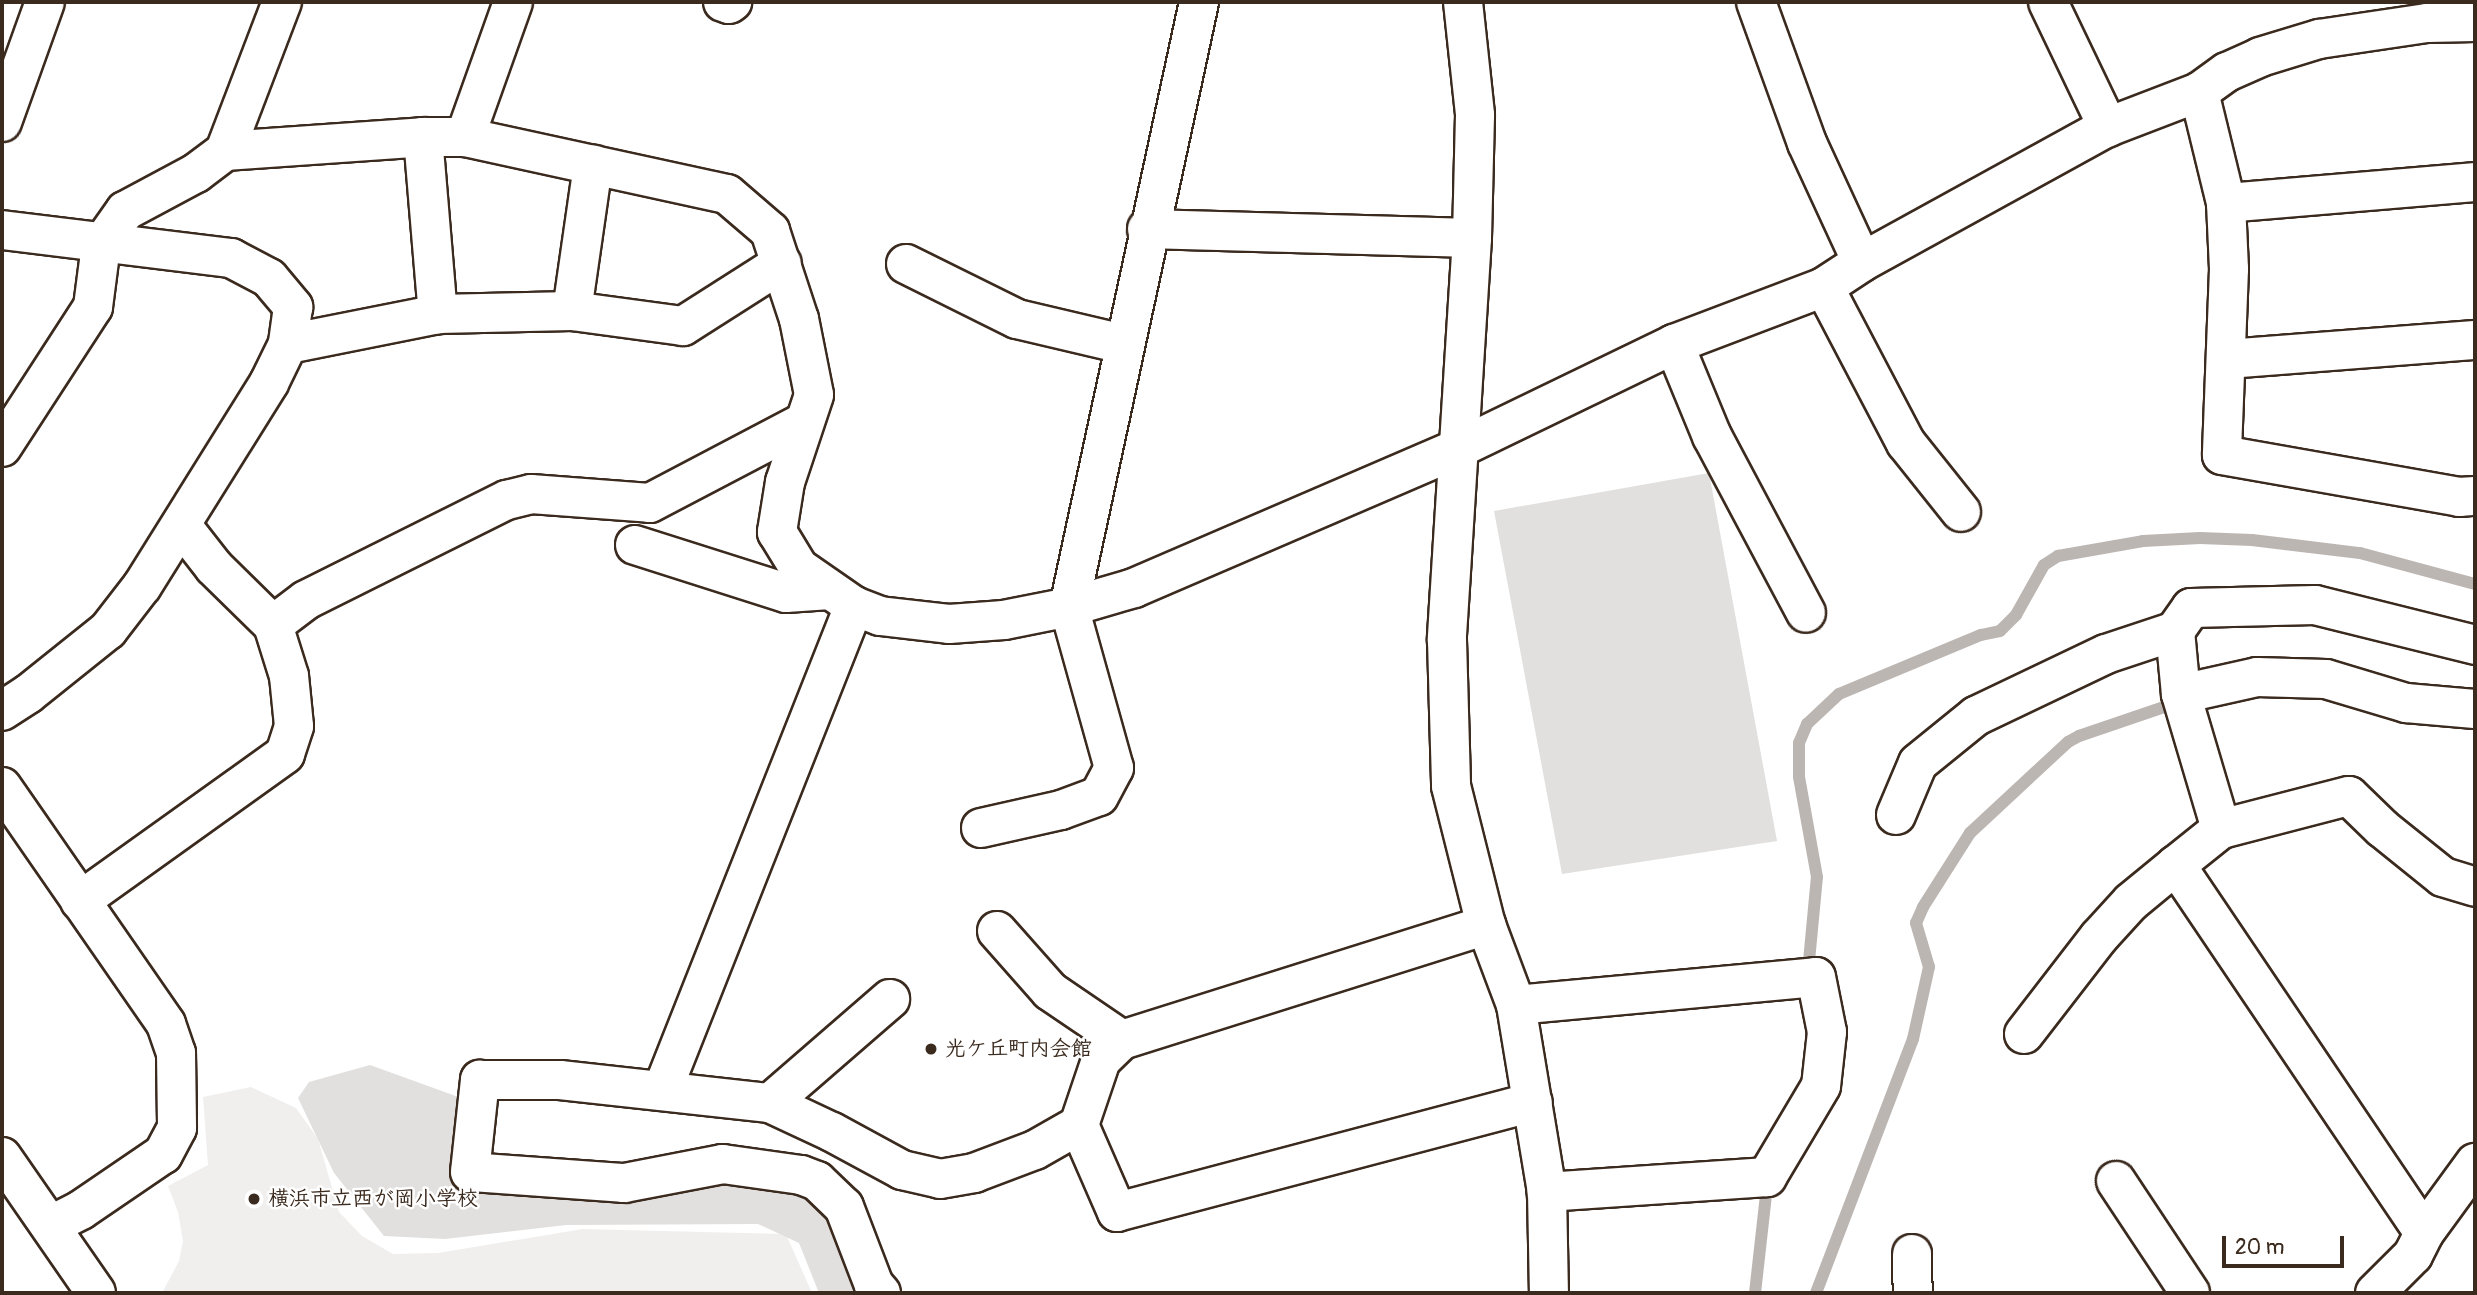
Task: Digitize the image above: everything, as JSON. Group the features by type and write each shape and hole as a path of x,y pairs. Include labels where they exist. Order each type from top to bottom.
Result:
{"street":[{"path":"2,122 45,2"},
{"path":"2,447 93,307 101,245 125,211 196,173 225,151 282,2"},
{"path":"465,137 513,2"},
{"path":"723,2 729,5 732,2"},
{"path":"981,828 1061,810 1099,796 1114,768 1069,607 1147,229 1199,2"},
{"path":"1463,2 1475,116 1472,238 1447,640 1451,786 1486,925 1516,1005 1546,1192 1549,1293"},
{"path":"1756,2 1807,143 1862,262"},
{"path":"2048,2 2108,127"},
{"path":"225,151 423,136 465,137 727,194 770,231 799,319 814,395 785,482 777,532 799,568 842,598 880,616 949,624 1004,620 1069,607 1134,588 1457,449 1674,344 1824,287 1862,262 2108,127 2199,92 2227,72 2319,40 2427,13 2475,22"},
{"path":"2199,92 2227,202 2227,359 2222,455 2459,497 2475,496"},
{"path":"423,136 439,314"},
{"path":"572,311 593,165"},
{"path":"2227,202 2475,182"},
{"path":"1147,229 1472,238"},
{"path":"2,230 101,245 231,258 269,278 293,307 288,344 270,383 182,526 108,630 29,694 2,710"},
{"path":"288,344 439,314 572,311 683,326 782,263"},
{"path":"906,264 1017,319 1123,344"},
{"path":"1824,287 1906,443 1961,512"},
{"path":"2227,359 2475,340"},
{"path":"1674,344 1712,436 1805,612"},
{"path":"272,625 306,600 507,500 531,494 650,503 804,422"},
{"path":"80,901 285,754 294,726 289,676 272,625 214,567 182,526"},
{"path":"635,545 786,593 842,598"},
{"path":"662,1091 842,598"},
{"path":"1896,815 1917,763 1976,716 2106,654 2175,631 2191,608 2315,605 2475,645"},
{"path":"2175,631 2181,694 2221,829"},
{"path":"2181,694 2257,677 2326,680 2406,703 2475,709"},
{"path":"2,787 166,1024 176,1053 177,1128 163,1154 81,1210 51,1225"},
{"path":"2024,1034 2099,937 2131,902 2221,829 2348,796 2382,828 2443,877 2475,887"},
{"path":"2176,865 2424,1233"},
{"path":"1486,925 1122,1040 1101,1060 1079,1125 1117,1212 1533,1102"},
{"path":"997,931 1050,992 1122,1040"},
{"path":"1516,1005 1816,977 1827,1032 1821,1086 1768,1177 1546,1192"},
{"path":"770,1103 890,999"},
{"path":"881,1293 874,1285 844,1207 817,1181 801,1175 723,1164 624,1183 586,1183 470,1172 480,1080 560,1080 770,1103 832,1132 902,1170 940,1179 974,1173 1023,1154 1079,1125"},
{"path":"2,1157 96,1293"},
{"path":"2375,1293 2413,1255 2424,1233 2475,1163"},
{"path":"2116,1181 2190,1293"},
{"path":"1912,1254 1913,1293"}],"shaded area":[{"path":"1709,473 1777,841 1562,874 1494,511"},
{"path":"370,1065 464,1099 458,1186 705,1182 804,1190 835,1209 869,1293 819,1293 799,1243 758,1224 566,1225 445,1239 384,1236 334,1173 298,1098 309,1082"},
{"name":"横浜市立西が岡小学校","path":"251,1087 296,1108 318,1139 339,1212 362,1236 393,1254 438,1253 583,1229 786,1234 812,1293 162,1293 179,1261 183,1241 178,1212 168,1186 208,1165 203,1097"}],"waterway":[{"path":"1809,961 1817,877 1799,777 1799,743 1807,724 1839,694 1981,635 2000,631 2016,615 2044,565 2058,556 2143,541 2200,538 2252,540 2360,553 2475,584"},
{"path":"1816,1293 1913,1039 1929,967 1916,923 1923,907 1970,833 2068,742 2167,706"},
{"path":"1755,1293 1766,1195"}],"place":[{"name":"光ケ丘町内会館","path":"931,1049"},
{"name":"横浜市立西が岡小学校","path":"254,1199"}]}
